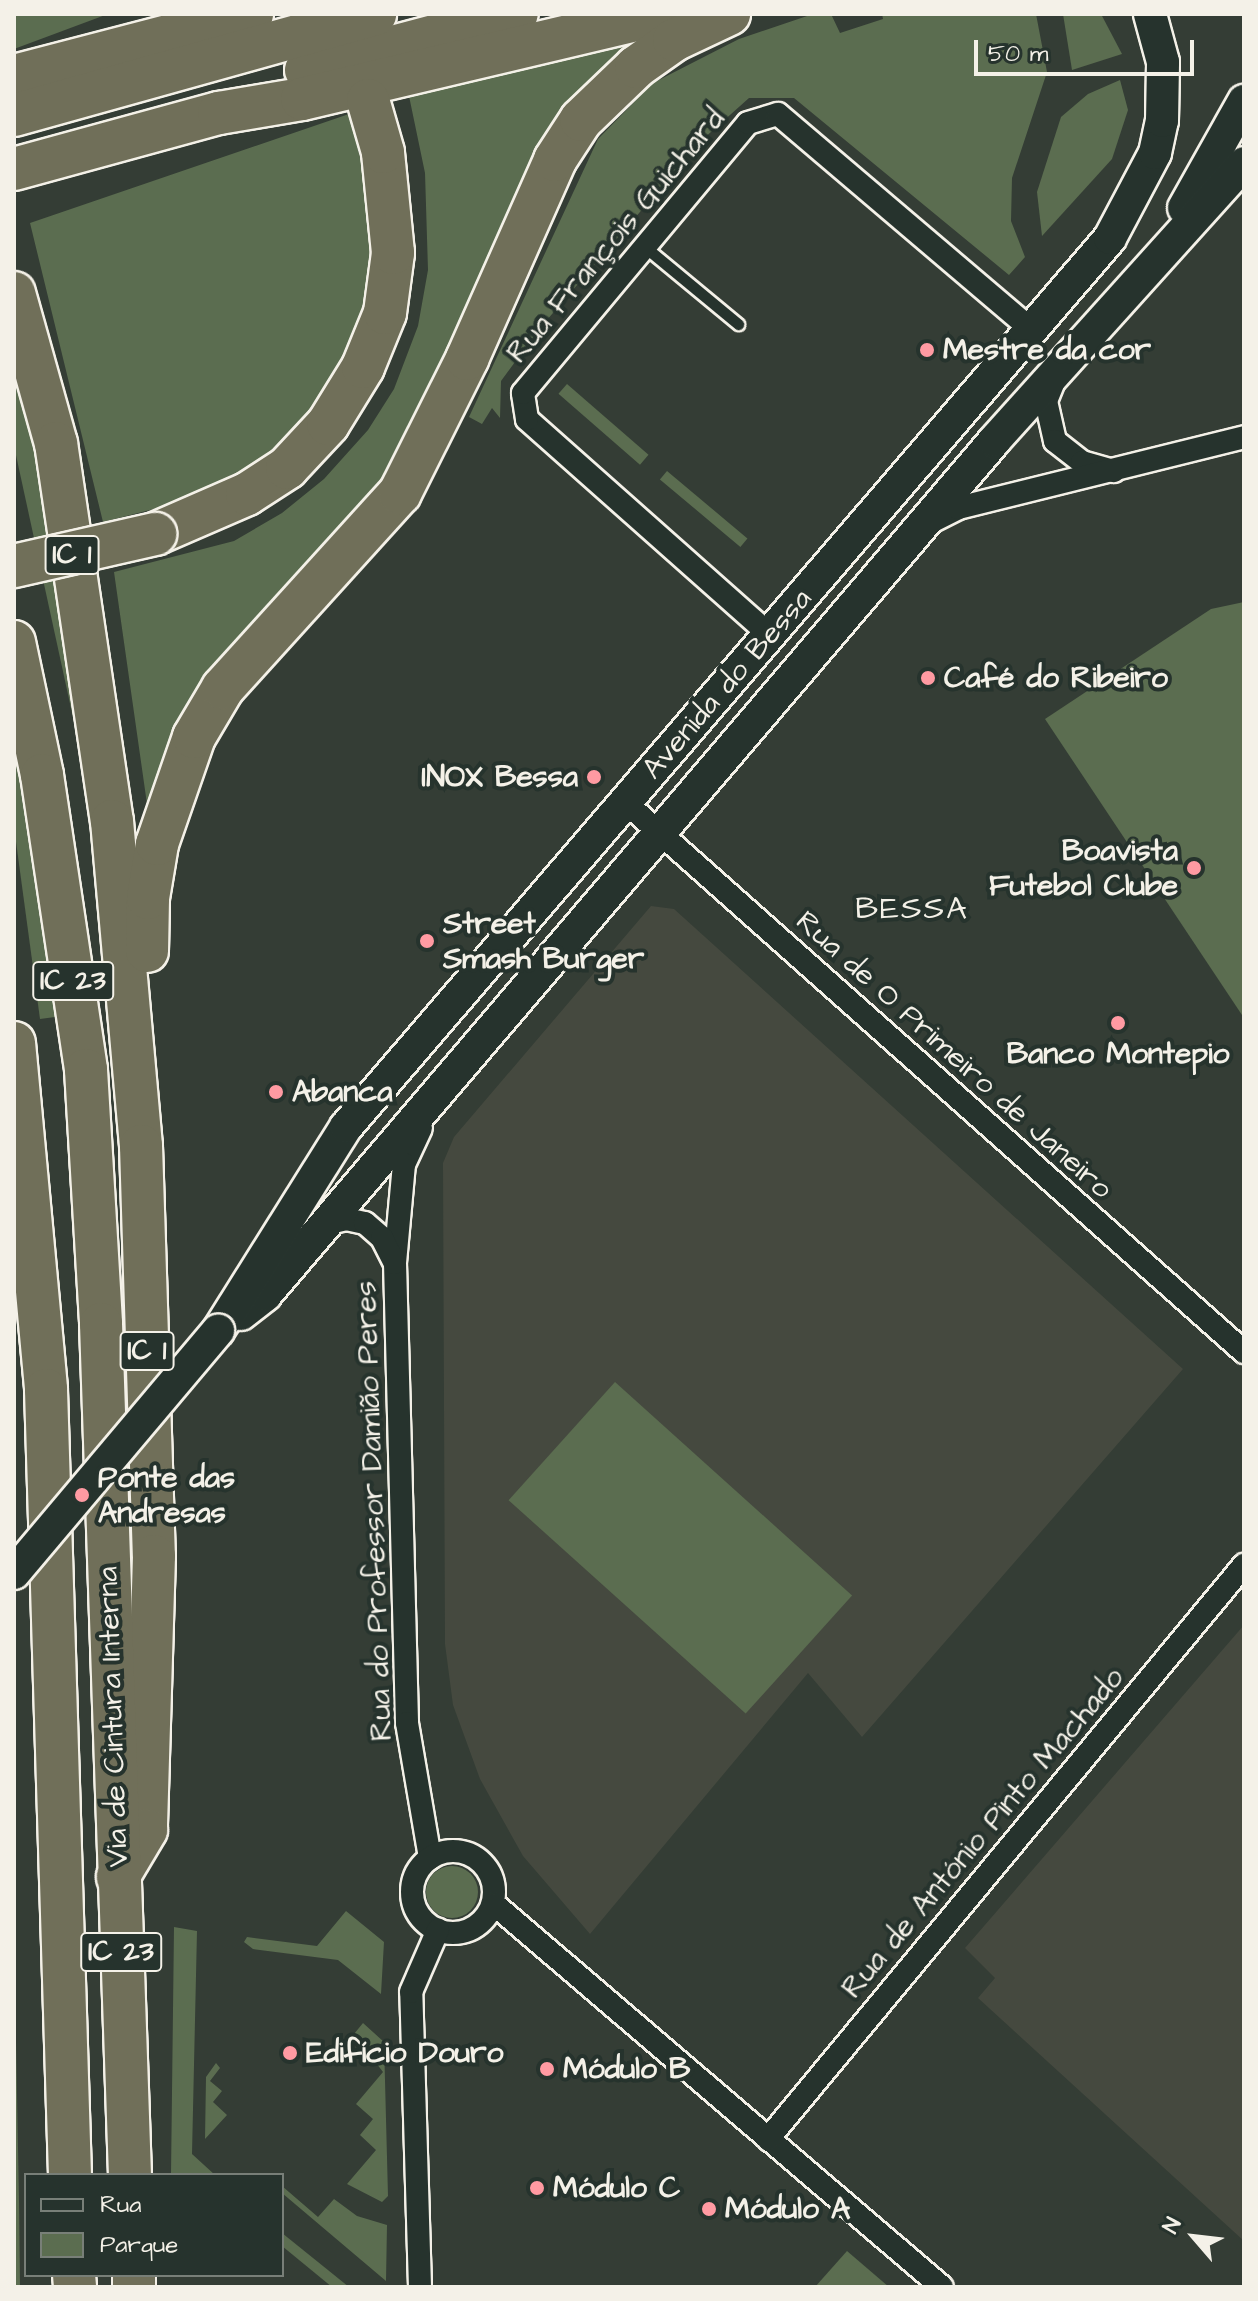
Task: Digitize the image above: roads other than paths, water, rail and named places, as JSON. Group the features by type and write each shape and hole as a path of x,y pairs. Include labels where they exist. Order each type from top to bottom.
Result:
{"highway":[{"path":"16,101 143,14"},
{"path":"87,54 252,14"},
{"path":"219,113 300,71 517,14"},
{"path":"23,167 219,113 302,99 662,14"},
{"path":"131,1001 146,963 148,898 165,818 194,737 223,688 400,493 454,387 555,160 581,120 636,67 674,40 729,14"},
{"path":"16,101 378,15"},
{"path":"14,566 155,534 247,494 287,468 328,424 363,367 385,313 393,253 383,152 368,100"},
{"name":"IC 1","path":"14,293 56,443 112,821 131,1001 141,1146 154,1556 146,1830 118,1877"},
{"name":"Via de Cintura Interna","path":"14,642 42,775 86,1070 101,1324 130,2173"},
{"name":"Via de Cintura Interna","path":"14,1043 46,1390 70,2173"}],"main road":[{"name":"Avenida do Bessa","path":"14,1573 218,1331 346,1127 770,635 1028,327 1110,238 1155,153 1163,62 1150,14"},
{"name":"Avenida do Bessa","path":"1125,293 1193,195 1244,101"},
{"name":"Avenida do Bessa","path":"218,1331 265,1295 419,1111 433,1102 922,526 1125,293 1244,163"}],"street":[{"name":"Rua François Guichard","path":"770,635 527,419 523,393 748,123 778,114 1028,327"},
{"path":"1058,371 1046,401 1055,441 1082,462 1115,472"},
{"path":"922,526 958,508 1115,472 1244,437"},
{"name":"Rua de O Primeiro de Janeiro","path":"625,802 1244,1352"},
{"name":"Rua do Professor Damião Peres","path":"430,1858 407,1723 395,1263 404,1164 433,1102"},
{"name":"Rua do Professor Damião Peres","path":"325,1224 346,1219 365,1223 382,1238 395,1263"},
{"name":"Rua de António Pinto Machado","path":"768,2139 1244,1565"},
{"path":"450,1851 476,1858 493,1880 494,1904 476,1927 451,1933 438,1930 426,1923 413,1900 417,1873 430,1858 450,1851"},
{"path":"494,1904 942,2287"},
{"path":"420,2287 411,1992 438,1930"}],"lane":[{"path":"645,247 738,324"}],"place":[{"name":"Mestre da cor","path":"927,350"},
{"name":"Café do Ribeiro","path":"928,678"},
{"name":"INOX Bessa","path":"594,777"},
{"name":"Boavista Futebol Clube","path":"1194,868"},
{"name":"Street Smash Burger","path":"427,941"},
{"name":"Banco Montepio","path":"1118,1023"},
{"name":"Abanca","path":"276,1092"},
{"name":"Ponte das Andresas","path":"82,1495"},
{"name":"Edifício Douro","path":"290,2053"},
{"name":"Módulo B","path":"547,2069"},
{"name":"Módulo C","path":"537,2188"},
{"name":"Módulo A","path":"709,2209"}],"district":[{"name":"BESSA","path":"912,909"}]}
